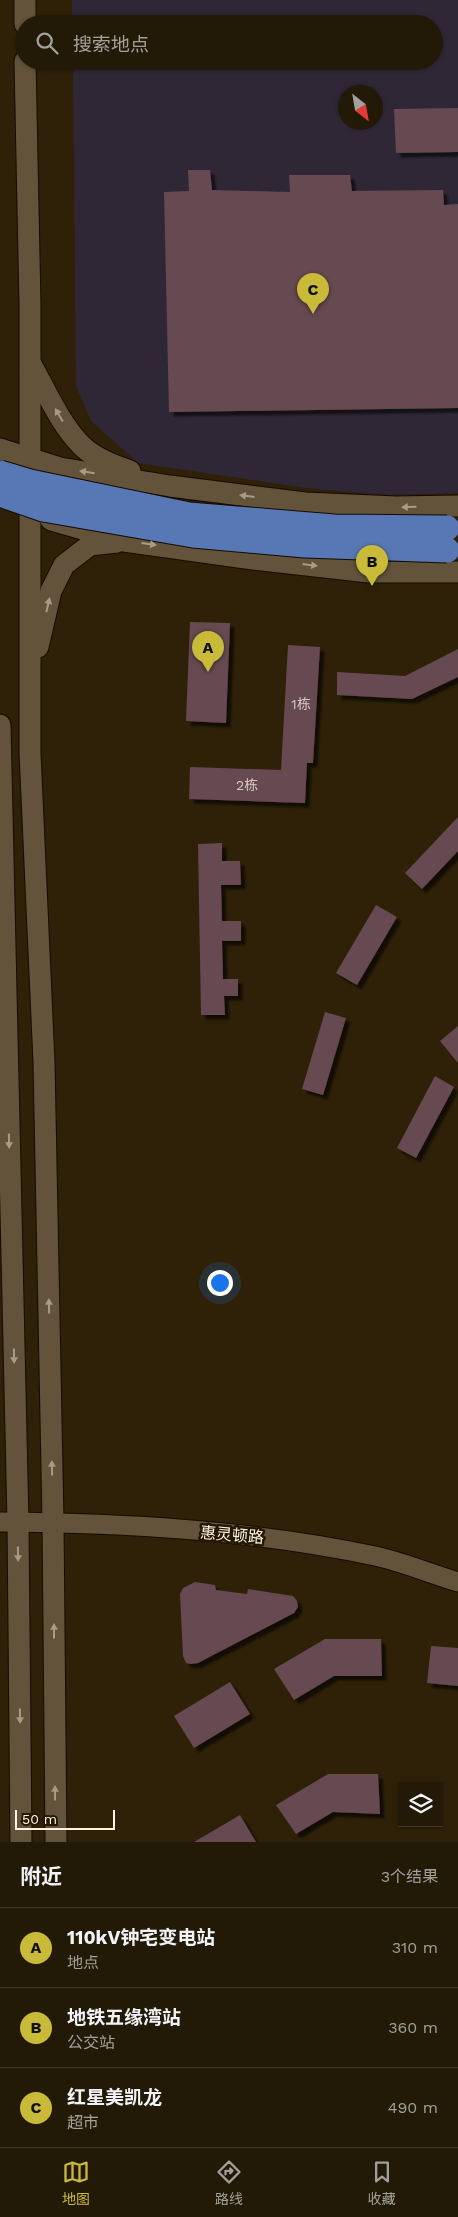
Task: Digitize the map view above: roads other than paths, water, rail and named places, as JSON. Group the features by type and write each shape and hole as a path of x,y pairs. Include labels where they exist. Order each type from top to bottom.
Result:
{"highway":[{"path":"0,472 30,482 188,514 447,539 305,545 193,535 44,509 0,494"}],"main road":[{"path":"25,0 25,15"},
{"path":"25,70 30,361 30,753 44,1062 53,1522 56,1842"},
{"path":"30,361 61,418 83,447 114,466 170,486"},
{"path":"0,449 60,468 170,486 305,504 396,507 458,506"},
{"path":"0,506 124,541 369,572 458,572"},
{"path":"29,686 51,591 64,565 90,545 124,541"},
{"path":"0,725 9,1522 21,1842"}],"street":[{"name":"惠灵顿路","path":"9,1522 123,1525 265,1538 376,1556 458,1582"}],"place":[{"name":"红星美凯龙","path":"313,314"},
{"name":"地铁五缘湾站","path":"372,586"},
{"name":"110kV钟宅变电站","path":"208,672"}]}
